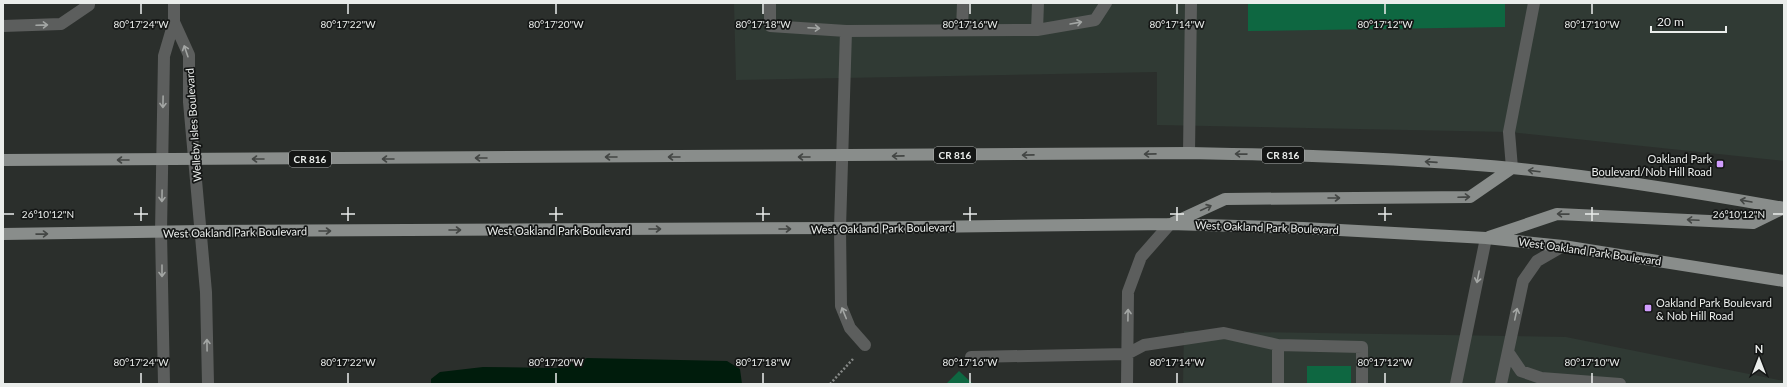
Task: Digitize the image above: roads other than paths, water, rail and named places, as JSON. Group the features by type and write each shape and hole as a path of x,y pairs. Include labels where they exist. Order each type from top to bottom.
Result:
{"main road":[{"name":"CR 816","path":"3,160 1189,153 1296,155 1512,168 1634,183 1784,208"},
{"path":"1170,224 1224,199 1470,197 1512,168"},
{"path":"1486,238 1557,214 1753,223 1784,208"},
{"name":"West Oakland Park Boulevard","path":"3,234 202,231 840,228 1170,224 1303,228 1486,238 1563,246 1784,281"}],"street":[{"path":"3,26 61,24 89,5 89,3"},
{"name":"Welleby Isles Boulevard","path":"164,384 161,232 164,56 174,22 174,3"},
{"path":"770,3 770,26 846,31 1037,30 1095,20 1106,3"},
{"path":"962,30 963,3"},
{"path":"1037,30 1038,3"},
{"path":"1189,153 1191,3"},
{"path":"1512,168 1509,132 1534,3"},
{"name":"Welleby Isles Boulevard","path":"174,22 189,55 189,102 202,231 206,292 208,384"},
{"path":"846,31 840,228 841,306 850,328 865,345"},
{"path":"1127,384 1128,292 1141,257 1170,224"},
{"path":"1456,384 1486,238"},
{"path":"1501,384 1523,281 1537,261 1563,246"},
{"path":"971,357 1127,354 1144,345 1224,333 1278,345 1362,347 1362,384"},
{"path":"1278,345 1278,384"},
{"path":"1508,352 1521,371 1540,378 1620,384"}],"place":[{"name":"Oakland Park Boulevard/Nob Hill Road","path":"1720,164"},
{"name":"Oakland Park Boulevard & Nob Hill Road","path":"1648,308"}]}
